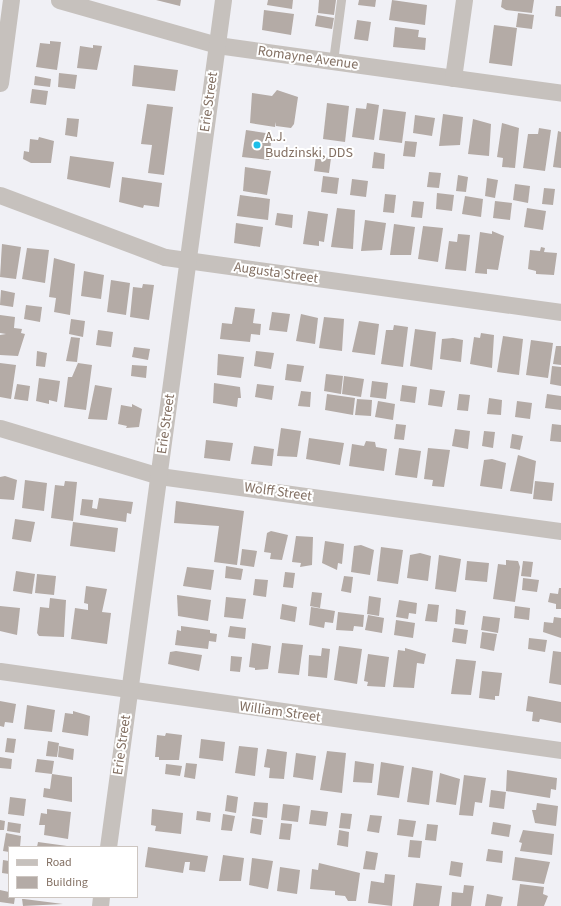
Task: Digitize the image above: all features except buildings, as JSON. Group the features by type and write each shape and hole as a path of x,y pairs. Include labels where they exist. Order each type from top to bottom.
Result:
{"street":[{"path":"0,83 11,0"},
{"name":"Romayne Avenue","path":"59,0 217,45 561,93"},
{"name":"Erie Street","path":"108,846 223,0"},
{"path":"453,78 464,0"},
{"name":"Augusta Street","path":"0,195 12,197 165,257 561,312"},
{"name":"Wolff Street","path":"0,428 159,476 561,531"},
{"name":"William Street","path":"0,671 130,691 561,750"}],"lane":[{"path":"333,62 341,0"}],"place":[{"name":"A.J. Budzinski, DDS","path":"257,145"}]}
